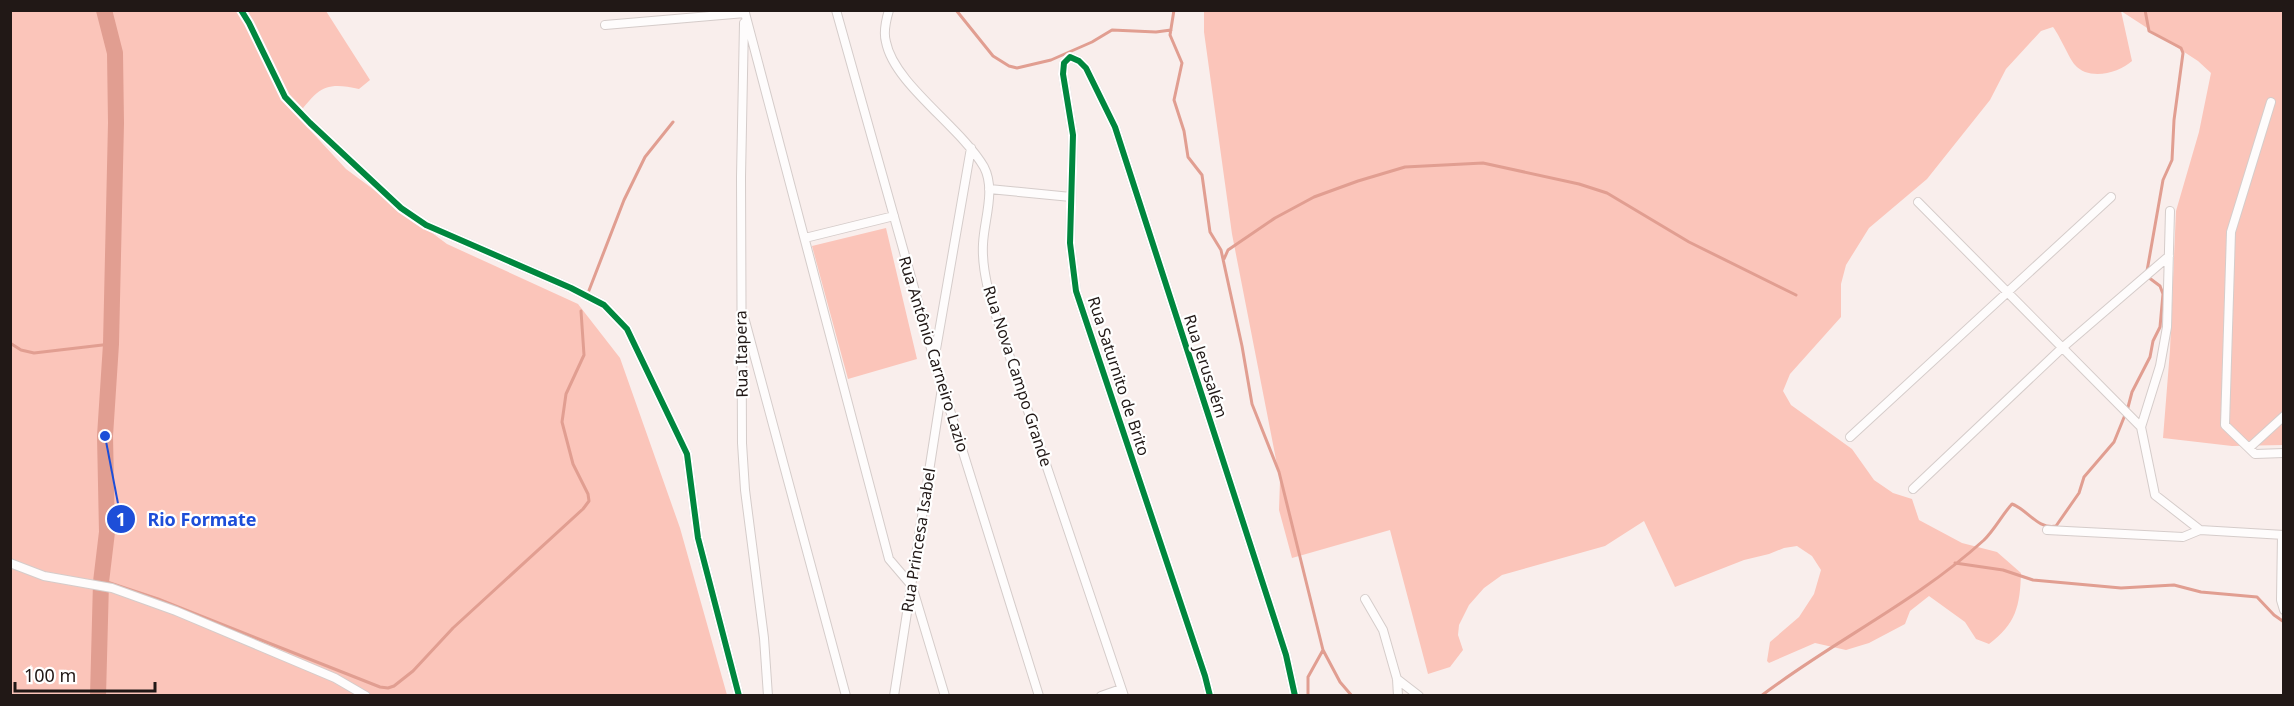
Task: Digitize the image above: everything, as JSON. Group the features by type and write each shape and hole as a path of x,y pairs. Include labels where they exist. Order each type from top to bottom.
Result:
{"street":[{"path":"241,10 285,97 309,123 401,208 426,225 579,292 603,305 627,329 687,454 699,538 739,696"},
{"name":"Rua Antônio Carneiro Lazio","path":"836,10 934,359 1039,696"},
{"name":"Rua Nova Campo Grande","path":"889,10 885,41 892,59 904,78 971,148 985,170 989,189 983,264 990,298 1123,692"},
{"path":"605,26 745,12 889,559 912,586 945,696"},
{"name":"Rua Itapera","path":"745,12 740,303 742,443 745,490 764,638 768,696"},
{"name":"Rua Saturnito de Brito","path":"1070,57 1064,63 1063,74 1073,135 1070,243 1076,291 1210,696"},
{"name":"Rua Jerusalém","path":"1070,57 1079,61 1086,68 1115,127 1286,655 1295,696"},
{"path":"2271,102 2231,232 2226,424 2255,454 2283,453"},
{"path":"934,359 971,148"},
{"path":"989,189 1071,197"},
{"path":"1850,436 2111,197"},
{"path":"1918,202 2141,427"},
{"path":"2170,211 2167,327 2160,366 2141,427 2155,495 2200,530"},
{"path":"805,238 894,216"},
{"path":"1913,489 2062,348 2169,256"},
{"path":"740,303 846,696"},
{"name":"Rua Princesa Isabel","path":"894,696 942,384"},
{"path":"2249,448 2283,416"},
{"path":"2047,530 2183,537 2200,530 2283,535 2281,600 2283,610"},
{"path":"10,563 44,576 112,588 176,611 335,678 366,696"},
{"path":"1365,599 1383,630 1397,678 1398,696"},
{"path":"1397,678 1419,696"},
{"path":"1101,696 1123,692"}],"shaded area":[{"path":"10,11 326,11 370,80 359,89 338,86 323,89 297,116 346,169 447,244 578,304 620,358 680,528 727,695 11,695"},
{"path":"1204,11 2121,11 2132,61 2120,69 2096,74 2081,70 2073,62 2053,27 2041,31 2006,69 1990,100 1927,179 1869,228 1846,265 1841,284 1841,317 1790,374 1783,391 1791,405 1852,449 1874,480 1893,493 1912,499 1919,520 1962,543 1997,552 2021,573 2018,605 2005,629 1989,644 1976,639 1965,622 1929,596 1910,611 1905,624 1869,643 1846,650 1815,643 1769,663 1767,661 1770,642 1799,617 1814,594 1821,570 1812,556 1797,546 1784,548 1744,560 1675,587 1644,521 1605,546 1502,575 1484,588 1469,605 1459,625 1458,635 1463,650 1450,667 1428,674 1390,530 1292,558 1279,510 1280,480 1232,234 1204,32"},
{"path":"2121,11 2283,11 2283,445 2232,446 2163,438 2170,350 2176,211 2199,132 2211,73 2198,61"},
{"path":"886,228 917,359 848,379 812,246"}],"waterway":[{"path":"98,696 101,582 107,532 105,436 111,344 116,123 115,53 104,10"},
{"path":"956,10 993,56 1017,68 1051,60 1092,42 1112,30 1156,32 1171,30"},
{"path":"1174,10 1170,35 1182,63 1174,100 1184,131 1188,157 1202,175 1210,232 1221,250 1252,404 1279,472 1323,650 1340,682 1352,696"},
{"path":"2127,411 2132,392 2150,357 2153,341 2160,327 2163,294 2160,286 2148,277 2147,271 2163,180 2172,160 2174,120 2183,53 2181,48 2149,31 2145,10"},
{"path":"588,293 624,200 645,157 673,122"},
{"path":"1224,259 1228,250 1275,218 1314,197 1405,167 1483,163 1579,184 1607,193 1689,242 1796,295"},
{"path":"101,580 158,599 380,687 394,686 413,671 453,628 589,501 588,494 573,464 562,422 566,394 584,355 581,311"},
{"path":"10,343 21,350 34,353 111,344"},
{"path":"1761,696 1931,583 1984,540 2012,504 2038,522 2056,526 2079,493 2084,477 2114,442 2125,415"},
{"path":"1955,563 2003,570 2033,580 2121,588 2174,585 2201,592 2257,597 2284,622"},
{"path":"1308,696 1308,677 1323,650"}],"cycle path":[{"path":"241,10 285,97 401,208 426,225 571,288 604,305 627,329 687,454 698,538 739,696"},
{"path":"1210,696 1076,291 1070,243 1073,135 1063,74 1064,63 1070,57 1079,61 1086,68 1115,127 1286,655 1295,696"}],"place":[{"name":"Rio Formate","path":"105,436"}]}
